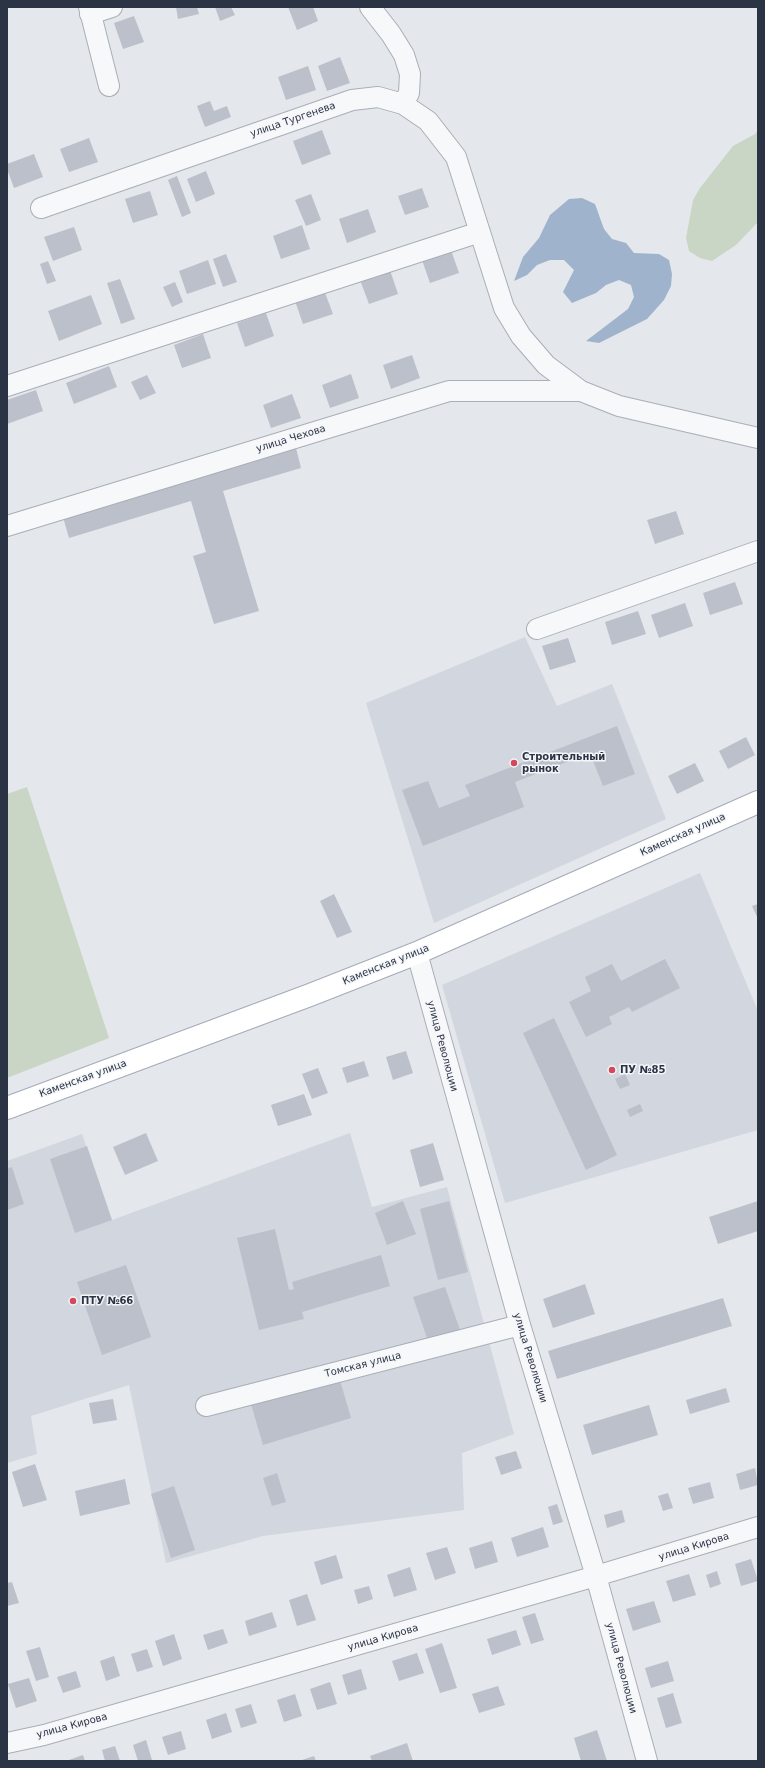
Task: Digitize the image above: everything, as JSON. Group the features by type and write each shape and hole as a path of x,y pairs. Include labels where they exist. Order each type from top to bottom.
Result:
{"main road":[{"name":"Каменская улица","path":"7,1108 310,995 417,953 758,802"}],"street":[{"path":"109,86 90,11 112,7"},
{"path":"370,7 391,34 404,55 410,74 409,93 403,104"},
{"name":"улица Тургенева","path":"40,208 352,100 378,97 403,104 428,121 456,157 504,308 521,336 546,365 581,390"},
{"path":"7,386 480,232"},
{"path":"581,390 619,406 758,438"},
{"name":"улица Чехова","path":"7,526 449,391 581,390"},
{"path":"537,629 758,551"},
{"name":"улица Революции","path":"417,953 520,1325 596,1576 647,1761"},
{"name":"Томская улица","path":"206,1406 520,1325"},
{"name":"улица Кирова","path":"7,1743 44,1735 596,1576 758,1527"}],"shaded area":[{"name":"Строительный рынок","path":"525,637 557,706 612,684 666,819 434,923 366,703"},
{"name":"ПУ №85","path":"700,873 758,1011 758,1130 505,1203 442,985"},
{"path":"350,1133 372,1207 447,1187 514,1434 462,1453 464,1510 263,1536 166,1563 129,1385 31,1416 37,1454 7,1463 7,1161 82,1134 112,1220"}],"green space":[{"path":"758,130 758,222 736,245 712,261 700,258 689,251 686,238 693,200 700,188 733,146 755,134"},
{"path":"27,787 109,1038 7,1078 7,794"}],"water":[{"path":"582,198 595,204 604,229 612,239 626,243 634,253 659,254 669,260 672,274 671,286 664,300 647,319 599,343 586,341 628,309 634,297 631,285 619,280 606,285 596,293 572,303 563,292 574,270 564,260 550,260 537,265 527,275 514,281 523,257 539,238 550,215 569,199"}],"building":[{"path":"176,7 197,7 199,14 178,19"},
{"path":"215,7 231,7 235,15 220,21"},
{"path":"288,7 313,7 318,21 297,30"},
{"path":"134,16 144,42 123,49 114,23"},
{"path":"340,57 350,83 327,91 318,66"},
{"path":"308,66 316,90 286,100 278,77"},
{"path":"210,101 214,111 227,106 231,117 205,127 197,106"},
{"path":"322,130 331,154 302,165 293,141"},
{"path":"89,138 98,162 69,172 60,149"},
{"path":"34,154 43,177 14,188 7,169 7,164"},
{"path":"206,171 215,194 196,202 187,179"},
{"path":"177,176 191,213 182,217 168,180"},
{"path":"422,188 429,207 405,215 398,196"},
{"path":"150,191 158,215 133,223 125,199"},
{"path":"311,194 321,220 306,226 295,200"},
{"path":"368,209 376,232 347,243 339,219"},
{"path":"302,225 310,249 281,259 273,236"},
{"path":"74,227 82,250 53,261 44,237"},
{"path":"451,250 459,273 430,283 422,260"},
{"path":"226,254 237,282 223,287 213,259"},
{"path":"208,260 216,284 187,294 179,271"},
{"path":"48,261 56,281 47,284 40,264"},
{"path":"390,270 398,294 369,304 360,280"},
{"path":"120,279 135,319 121,324 107,283"},
{"path":"175,282 183,302 172,307 163,287"},
{"path":"324,290 333,314 303,324 295,301"},
{"path":"91,295 102,324 59,341 48,311"},
{"path":"266,313 274,336 245,347 237,323"},
{"path":"203,334 211,358 182,368 174,345"},
{"path":"412,355 420,378 391,389 383,365"},
{"path":"109,366 117,387 74,404 66,383"},
{"path":"351,374 359,398 330,408 322,385"},
{"path":"147,375 156,393 140,400 131,382"},
{"path":"36,390 43,411 7,424 7,400"},
{"path":"292,394 301,418 271,428 263,405"},
{"path":"296,448 301,468 223,491 259,611 214,624 193,556 206,552 191,501 69,538 63,517"},
{"path":"676,511 684,534 655,544 647,520"},
{"path":"735,582 743,604 710,615 703,593"},
{"path":"685,603 693,626 659,638 651,615"},
{"path":"638,611 646,634 612,645 605,622"},
{"path":"568,638 576,662 550,670 542,646"},
{"path":"617,726 635,774 603,786 590,753 515,782 524,807 423,846 402,790 428,781 439,808 470,796 465,785"},
{"path":"746,737 755,755 728,769 719,751"},
{"path":"695,763 704,781 677,794 668,776"},
{"path":"334,894 352,932 337,938 320,901"},
{"path":"758,904 758,919 752,906"},
{"path":"665,959 680,988 632,1012 629,1007 609,1017 612,1024 586,1037 569,1002 591,991 585,977 612,964 621,981"},
{"path":"554,1018 617,1155 586,1170 523,1033"},
{"path":"406,1051 413,1073 393,1080 386,1057"},
{"path":"364,1061 369,1076 347,1083 342,1068"},
{"path":"318,1068 328,1093 312,1099 302,1074"},
{"path":"625,1074 630,1085 620,1089 615,1079"},
{"path":"304,1094 312,1115 278,1126 271,1105"},
{"path":"640,1104 643,1111 630,1117 627,1110"},
{"path":"146,1133 158,1161 125,1175 113,1147"},
{"path":"433,1143 444,1180 420,1187 410,1150"},
{"path":"87,1146 112,1220 75,1233 50,1159"},
{"path":"12,1167 24,1204 7,1210 7,1169"},
{"path":"403,1201 416,1234 387,1245 375,1213"},
{"path":"449,1201 468,1272 438,1280 420,1209"},
{"path":"758,1201 758,1231 718,1244 709,1217"},
{"path":"275,1229 289,1290 294,1289 292,1282 381,1255 390,1286 302,1312 304,1319 259,1330 237,1238"},
{"path":"126,1265 151,1337 102,1355 77,1282"},
{"path":"585,1284 595,1314 553,1328 543,1299"},
{"path":"445,1287 461,1333 429,1344 413,1297"},
{"path":"723,1298 732,1326 557,1379 548,1351"},
{"path":"339,1377 351,1418 263,1445 251,1404"},
{"path":"726,1388 730,1402 690,1414 686,1400"},
{"path":"113,1399 117,1420 93,1424 89,1403"},
{"path":"649,1405 658,1435 592,1455 583,1425"},
{"path":"516,1451 522,1468 501,1475 495,1457"},
{"path":"35,1464 47,1500 23,1507 12,1472"},
{"path":"755,1468 758,1485 740,1490 736,1474"},
{"path":"277,1473 286,1502 272,1506 263,1478"},
{"path":"125,1479 130,1504 80,1516 75,1491"},
{"path":"710,1482 714,1498 693,1504 688,1488"},
{"path":"174,1486 195,1550 171,1558 151,1494"},
{"path":"668,1493 673,1508 663,1511 658,1496"},
{"path":"557,1504 563,1522 553,1525 548,1507"},
{"path":"622,1510 625,1522 607,1528 604,1515"},
{"path":"543,1527 549,1547 517,1557 511,1538"},
{"path":"492,1541 498,1562 475,1569 469,1548"},
{"path":"447,1547 456,1573 435,1580 426,1553"},
{"path":"336,1555 343,1578 321,1585 314,1562"},
{"path":"751,1559 758,1581 741,1586 735,1564"},
{"path":"410,1567 417,1590 394,1597 387,1575"},
{"path":"717,1571 721,1584 710,1588 706,1575"},
{"path":"689,1574 696,1595 673,1602 666,1581"},
{"path":"12,1582 19,1603 7,1606 7,1583"},
{"path":"369,1586 373,1599 358,1604 354,1590"},
{"path":"307,1594 316,1620 297,1626 289,1600"},
{"path":"654,1601 661,1622 633,1631 626,1609"},
{"path":"272,1612 277,1627 249,1636 245,1621"},
{"path":"535,1613 544,1640 531,1644 522,1617"},
{"path":"223,1629 228,1643 208,1650 203,1635"},
{"path":"516,1630 521,1645 492,1655 487,1639"},
{"path":"174,1634 182,1659 163,1666 155,1641"},
{"path":"442,1643 457,1688 440,1693 425,1649"},
{"path":"40,1647 49,1677 36,1681 26,1651"},
{"path":"147,1649 153,1667 137,1672 131,1654"},
{"path":"417,1653 424,1673 399,1681 392,1661"},
{"path":"114,1656 120,1676 106,1681 100,1661"},
{"path":"668,1661 674,1681 651,1688 645,1668"},
{"path":"361,1669 367,1689 348,1695 342,1675"},
{"path":"76,1671 81,1687 63,1693 57,1677"},
{"path":"29,1678 37,1701 16,1708 8,1684"},
{"path":"330,1682 337,1704 317,1710 310,1689"},
{"path":"498,1686 505,1705 479,1713 472,1694"},
{"path":"673,1693 682,1723 666,1728 657,1698"},
{"path":"295,1694 302,1716 284,1722 277,1700"},
{"path":"251,1704 257,1723 241,1728 235,1709"},
{"path":"226,1713 232,1732 212,1739 206,1720"},
{"path":"597,1730 607,1761 581,1761 574,1738"},
{"path":"181,1731 186,1749 168,1755 162,1737"},
{"path":"146,1740 152,1760 138,1761 133,1745"},
{"path":"407,1743 413,1761 372,1761 370,1756"},
{"path":"115,1746 120,1761 105,1761 102,1750"},
{"path":"83,1755 85,1761 66,1761"},
{"path":"314,1756 316,1761 299,1761"}],"place":[{"name":"Строительный рынок","path":"514,763"},
{"name":"ПУ №85","path":"612,1070"},
{"name":"ПТУ №66","path":"73,1301"}]}
